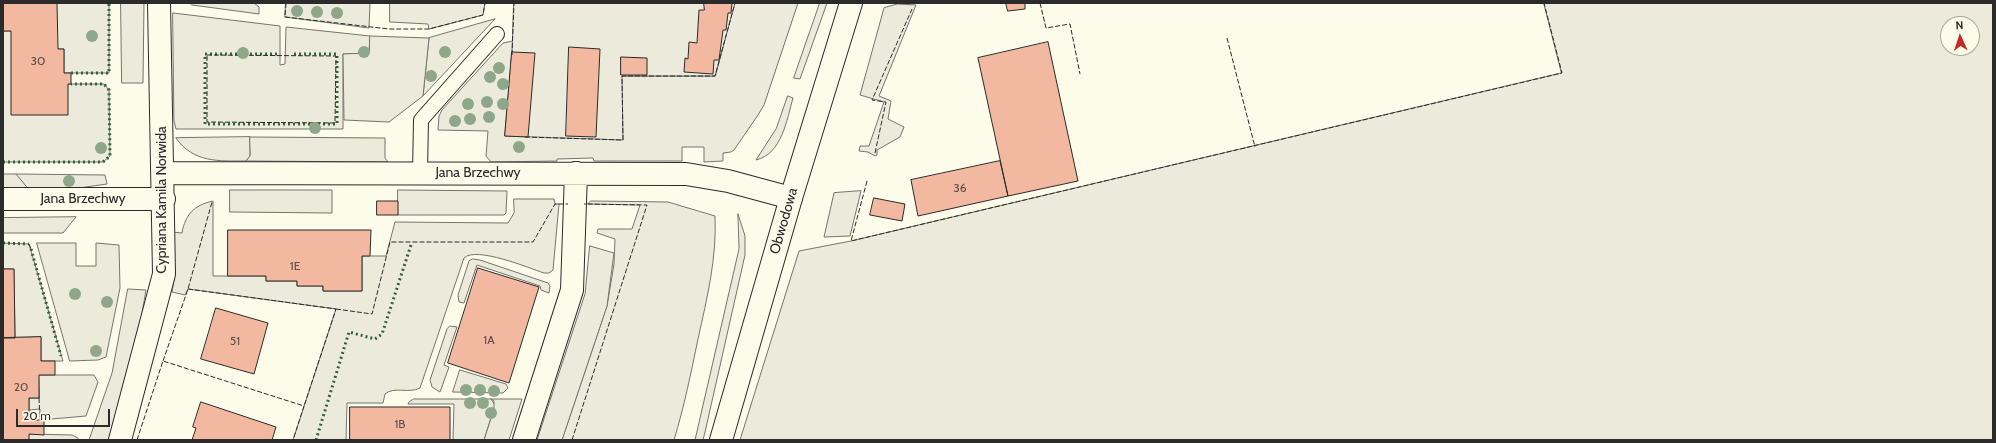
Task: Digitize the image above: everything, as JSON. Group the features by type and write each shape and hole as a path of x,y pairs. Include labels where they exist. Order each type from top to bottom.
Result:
{"street":[{"name":"Cypriana Kamila Norwida","path":"120,440 164,274 164,199 159,3"},
{"name":"Obwodowa","path":"721,440 791,198 850,3"},
{"name":"Jana Brzechwy","path":"163,173 686,174 728,181 791,198"},
{"path":"524,440 572,290 576,173"},
{"name":"Jana Brzechwy","path":"3,199 164,199"}],"lane":[{"path":"420,173 421,120 497,34"}],"shaded area":[{"path":"53,3 109,3 109,73 64,73 64,49 58,49"},
{"path":"121,3 144,3 143,83 122,83"},
{"path":"190,3 254,3 259,7 259,14 192,5"},
{"path":"286,3 370,3 369,28 285,17"},
{"path":"390,3 485,3 483,15 429,29 428,24 390,22"},
{"path":"514,3 735,3 715,76 622,76 623,140 505,136 512,52"},
{"path":"735,3 798,3 764,105 734,150 723,153 723,161 704,162 704,147 682,147 682,161 594,161 593,158 557,159 557,161 491,162 486,156 488,131 438,130 439,116 442,110 503,43 513,41 505,136 622,76 715,76"},
{"path":"820,3 827,3 800,79 794,78"},
{"path":"1544,3 1993,3 1993,440 740,440 799,251 851,241 1561,73"},
{"path":"898,4 916,5 879,96 891,101 888,119 904,127 900,137 877,150 877,155 875,156 868,152 859,151 860,146 869,146 884,102 860,95 884,8"},
{"path":"173,13 280,26 280,65 285,64 286,27 370,36 369,53 343,54 343,129 176,129 174,121"},
{"path":"495,19 423,96 429,38"},
{"path":"3,31 11,31 68,84 104,84 109,90 110,156 103,162 3,162"},
{"path":"370,36 429,38 423,96 389,122 344,120 343,54 369,53"},
{"path":"788,96 793,98 786,125 778,143 772,151 756,160 776,129"},
{"path":"250,137 250,156 246,161 207,159 190,152 176,138"},
{"path":"250,137 385,138 385,158 388,162 246,161 250,156"},
{"path":"3,174 16,174 31,192 3,192"},
{"path":"16,174 105,175 107,184 50,192 31,192"},
{"path":"230,190 332,190 332,213 230,212"},
{"path":"398,190 507,191 506,213 504,215 398,215"},
{"path":"861,191 850,236 824,237 834,193"},
{"path":"514,199 554,199 555,204 559,204 553,270 549,273 544,273 491,256 470,255 464,258 420,388 416,390 397,390 389,392 385,394 383,403 347,403 346,440 293,440 336,309 188,289 185,295 172,292 174,280 172,232 182,233 188,216 201,205 213,201 213,276 266,276 266,281 297,281 297,286 323,286 323,291 362,291 362,256 386,256 395,222 508,223 514,213"},
{"path":"591,201 668,202 715,216 713,263 708,293 687,390 674,440 562,440 607,306 614,264 615,239 597,233 598,229 632,229 640,205 588,204"},
{"path":"738,214 745,236 745,255 703,440 695,440 739,249"},
{"path":"76,217 63,233 3,233 3,218"},
{"path":"3,243 29,244 63,361 41,361 41,337 15,338 14,269 3,269"},
{"path":"37,243 76,243 76,266 96,266 96,243 119,245 120,288 106,357 98,360 70,361"},
{"path":"590,246 614,253 607,306 562,440 537,440 585,294"},
{"path":"473,259 548,283 550,286 549,293 541,290 540,286 477,265 464,303 459,302 458,295 469,261"},
{"path":"128,289 146,290 133,367 109,440 89,440 112,373"},
{"path":"450,326 457,327 444,365 449,367 440,392 432,387 430,380 447,329"},
{"path":"460,370 506,384 508,388 503,393 453,392"},
{"path":"39,375 94,375 98,382 86,416 40,420 40,409 29,410 29,398 39,398"},
{"path":"414,399 491,399 495,405 484,440 453,440 454,404 408,404"},
{"path":"491,399 522,399 509,440 484,440 494,409 494,401"},
{"path":"29,434 72,435 78,438 78,440 29,440"}],"building":[{"path":"3,3 57,3 58,49 64,49 64,73 71,73 71,84 68,84 68,115 11,115 11,31 3,31"},
{"path":"704,3 732,3 731,13 728,13 726,30 723,30 719,60 714,60 713,74 684,72 685,58 688,59 689,42 697,43 699,10 704,10"},
{"path":"1006,3 1025,3 1025,9 1008,11"},
{"path":"1048,42 1078,181 1008,196 978,58"},
{"path":"569,47 600,49 596,137 566,136"},
{"path":"512,52 535,53 528,137 505,136"},
{"path":"621,57 647,58 647,75 621,75"},
{"path":"1000,161 1008,196 918,216 911,180"},
{"path":"874,198 905,204 902,221 870,215"},
{"path":"377,201 398,201 398,215 377,215"},
{"path":"228,230 371,230 370,256 362,256 362,291 323,291 323,286 297,286 297,281 266,281 266,276 228,276"},
{"path":"478,268 539,287 509,383 448,363"},
{"path":"3,269 14,269 15,338 3,338"},
{"path":"216,308 268,323 254,374 201,359"},
{"path":"41,337 41,361 55,361 55,375 39,375 39,398 29,398 29,420 44,420 44,435 29,434 29,440 3,440 3,338"},
{"path":"201,402 276,427 272,440 192,440 196,428 193,427"},
{"path":"350,407 450,407 450,440 350,440"}],"hedge":[{"path":"71,73 109,73 109,3"},
{"path":"277,54 205,54 205,124 337,124 337,54 291,54"},
{"path":"3,162 103,162 110,156 109,90 104,84 71,84"},
{"path":"3,243 29,244"},
{"path":"316,440 349,332 375,339 382,334 411,245"},
{"path":"31,249 61,356"}],"fence":[{"path":"286,3 285,17 389,29 429,29 483,15 485,3"},
{"path":"512,55 514,3"},
{"path":"525,137 623,140 622,76 715,76 735,3"},
{"path":"1040,3 1046,28 1070,24 1080,74"},
{"path":"867,181 851,241 1562,73 1544,3"},
{"path":"875,153 886,102 872,100 912,9"},
{"path":"1227,38 1255,147"},
{"path":"207,55 336,56 335,123 207,122 207,55"},
{"path":"163,361 188,289 212,202"},
{"path":"336,309 372,314 390,242 533,242 555,204 568,204"},
{"path":"572,440 647,205 584,204"},
{"path":"29,244 31,249"},
{"path":"188,289 336,309 304,406"},
{"path":"137,440 163,361 304,406 293,440"},
{"path":"39,398 40,420"}]}
